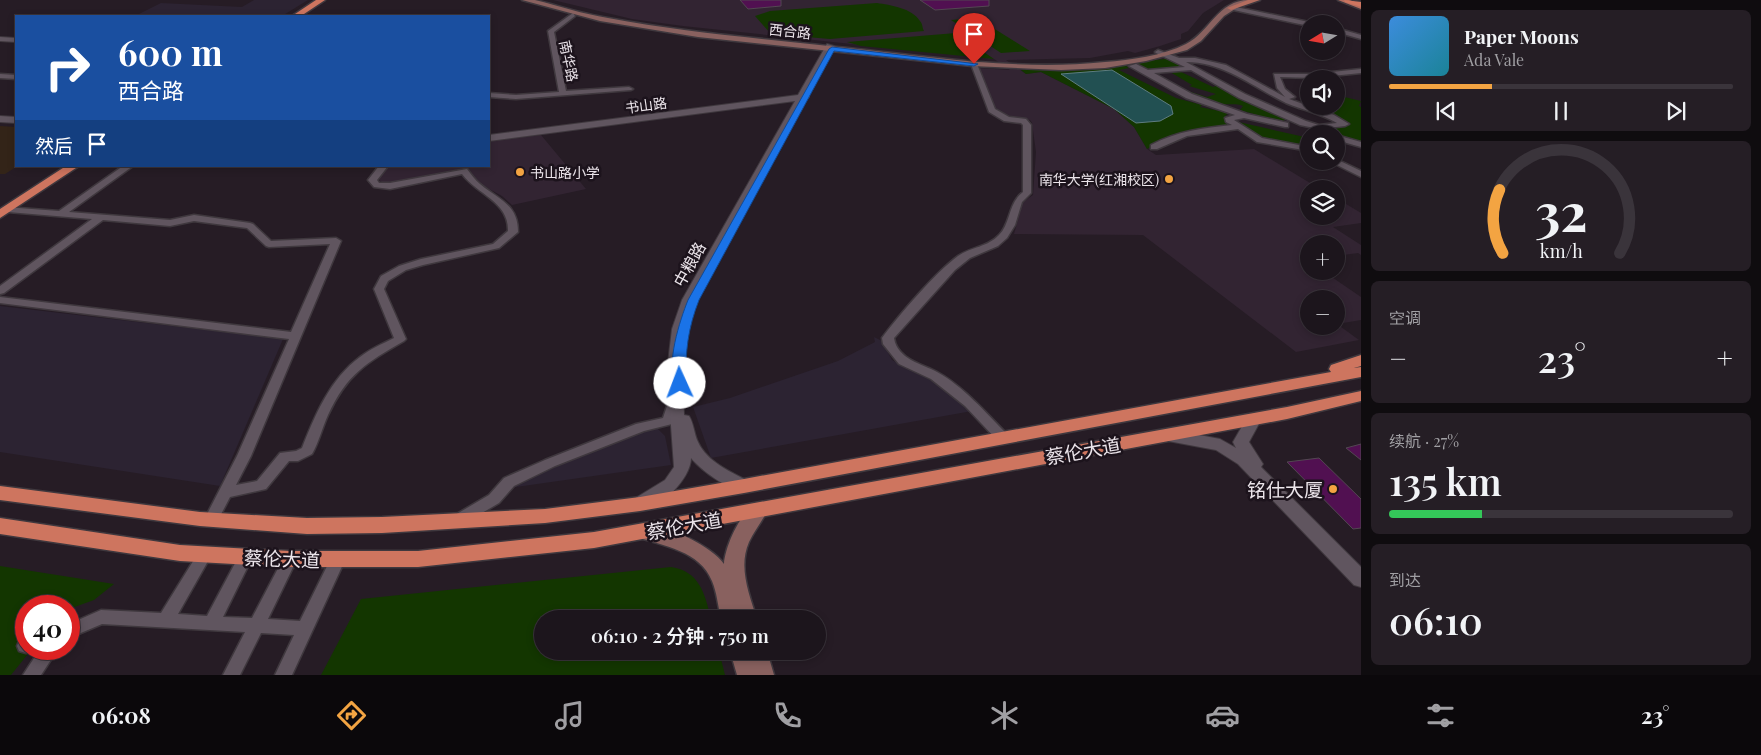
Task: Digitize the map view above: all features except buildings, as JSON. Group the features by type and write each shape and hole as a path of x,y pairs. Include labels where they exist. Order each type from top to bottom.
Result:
{"highway":[{"path":"298,15 322,0"},
{"path":"309,15 332,0"},
{"path":"1348,0 1361,3"},
{"path":"1354,0 1361,3"},
{"path":"3,208 56,167"},
{"path":"3,208 72,167"},
{"path":"1296,384 1361,360"},
{"name":"蔡伦大道","path":"0,492 212,520 307,526 455,522 545,516 640,504 744,486 1361,372"},
{"name":"蔡伦大道","path":"0,526 146,548 205,554 290,559 418,559 594,540 644,532 1253,420 1361,396"},
{"path":"1287,413 1361,405"}],"main road":[{"name":"西合路","path":"526,0 624,24 831,47 1016,63 1089,62 1161,53"},
{"name":"西合路","path":"537,0 628,22 974,64 1035,66 1084,65 1185,48 1199,40 1230,5 1240,0"},
{"name":"西合路","path":"1230,5 1245,0"},
{"path":"1230,5 1256,0"},
{"path":"1342,0 1361,3"},
{"path":"744,610 733,572 734,550 742,533 758,511"},
{"path":"644,532 688,545 707,556 720,574 730,610"},
{"path":"744,660 748,675"},
{"path":"759,660 763,675"}],"street":[{"path":"1230,5 1300,22"},
{"name":"南华路","path":"563,94 550,31 573,14"},
{"path":"1345,33 1361,37"},
{"path":"0,40 15,41"},
{"name":"中粮路","path":"744,486 704,463 693,451 685,426 681,398 679,353 684,326 693,300 831,47"},
{"path":"1161,53 1178,60 1242,96 1293,119 1315,127 1345,124 1328,115"},
{"path":"1178,60 1198,59 1217,64 1289,102 1300,105"},
{"path":"974,64 979,81 988,94 992,110 1007,119 1023,121 1027,125 1028,194 1020,198 1004,236 985,248 973,251 948,271 888,338 889,344 903,361 935,376 969,403 1002,437"},
{"path":"1132,66 1147,72 1189,96 1245,116 1300,129"},
{"path":"1147,72 1192,68"},
{"path":"1345,72 1361,70"},
{"path":"1300,76 1276,75 1285,95 1300,100"},
{"path":"0,76 15,77"},
{"path":"490,95 516,98 629,89"},
{"name":"中粮路","path":"640,504 675,481 682,467 675,399 674,353 678,326 688,300 794,109 803,97"},
{"name":"书山路","path":"490,138 803,97"},
{"path":"766,102 785,104 794,109"},
{"path":"1273,110 1300,106"},
{"path":"1245,116 1229,118 1271,147 1300,149"},
{"path":"1285,125 1293,119"},
{"path":"0,121 15,122"},
{"path":"1154,147 1183,134 1240,127"},
{"path":"1345,140 1361,145"},
{"path":"1345,166 1361,174"},
{"path":"60,214 128,167"},
{"path":"225,493 261,484 285,456 298,456 307,451 323,408 348,374 363,360 400,339 379,289 383,280 408,266 420,262 496,246 512,232 514,224 509,211 499,200 477,186 464,171 390,186 377,185 372,180 383,167"},
{"path":"3,208 170,223 194,218 250,226 270,244 336,241 244,456 212,520"},
{"path":"0,291 100,217"},
{"path":"0,300 295,336"},
{"path":"455,522 494,498 509,482 550,463 641,428 668,421 675,399"},
{"path":"1253,420 1241,442 1250,459 1361,572"},
{"path":"1168,435 1220,445 1244,460 1361,579"},
{"path":"166,620 205,554"},
{"path":"212,622 246,556"},
{"path":"231,675 290,559"},
{"path":"283,675 337,560"},
{"path":"80,627 101,617 305,628"},
{"path":"31,675 42,660"}],"shaded area":[{"path":"254,0 308,0 284,15 137,15 161,3 242,7"},
{"name":"南华大学(红湘校区)","path":"553,0 1224,0 1203,13 1188,31 1181,34 1181,39 1135,53 1128,51 1090,58 1006,60 1026,74 1041,72 1114,109 1134,127 1147,149 1156,155 1254,149 1305,180 1300,180 1300,225 1345,225 1345,203 1361,213 1361,223 1333,227 1361,245 1361,255 1358,253 1345,255 1345,235 1300,235 1300,280 1336,280 1361,297 1361,320 1345,323 1345,290 1300,290 1300,335 1345,335 1345,330 1359,340 1296,352 1143,235 1014,234 1023,202 1033,195 1036,152 1030,120 1008,118 994,109 990,94 980,80 978,68 1010,70 994,59 632,19"},
{"path":"1112,70 1171,106 1173,114 1160,121 1136,123 1061,74"},
{"path":"0,126 15,127 16,167 5,174 0,174"},
{"name":"书山路小学","path":"541,135 586,189 512,205 502,196 478,183 466,169 396,183 383,183 379,180 386,167 490,167 490,140"},
{"path":"0,306 283,339 220,486 0,452"},
{"path":"874,337 882,341 892,360 940,385 972,411 711,458 693,407 730,398 838,361 875,342"},
{"path":"655,426 665,436 671,465 509,488 580,456"}],"green space":[{"path":"877,3 900,8 912,13 921,22 924,31 830,39 771,34 755,16 770,11"},
{"path":"977,18 1030,51 1001,53 951,20"},
{"path":"956,33 994,59 861,46 847,42"},
{"path":"1173,59 1187,67 1145,69 1137,65 1126,66 1129,68 1119,70 1176,98 1202,105 1200,107 1229,113 1225,116 1228,122 1233,125 1174,134 1147,149 1134,127 1114,109 1041,72 1026,74 1021,70 1069,69"},
{"path":"1179,71 1213,87 1219,85 1287,118 1282,122 1240,110 1243,106 1240,105 1218,103 1198,97 1185,90 1207,97 1216,94 1189,86 1192,85 1170,72"},
{"path":"1345,97 1361,101 1359,106 1361,107 1361,144 1345,139 1345,125 1348,125 1332,115 1345,115"},
{"path":"1233,117 1240,117 1234,121 1300,136 1300,146 1268,140 1249,132 1231,120"},
{"path":"0,566 114,584 94,600 80,605 80,595 15,595 15,660 23,660 11,675 0,675"},
{"path":"671,567 681,569 694,578 699,585 709,610 534,610 534,660 721,660 725,675 321,675 361,599"}],"place":[{"name":"书山路小学","path":"520,172"},
{"name":"南华大学(红湘校区)","path":"1169,179"},
{"name":"铭仕大厦","path":"1333,489"}],"route":[{"path":"680,383 679,353 684,326 693,300 832,49 974,64"}]}
